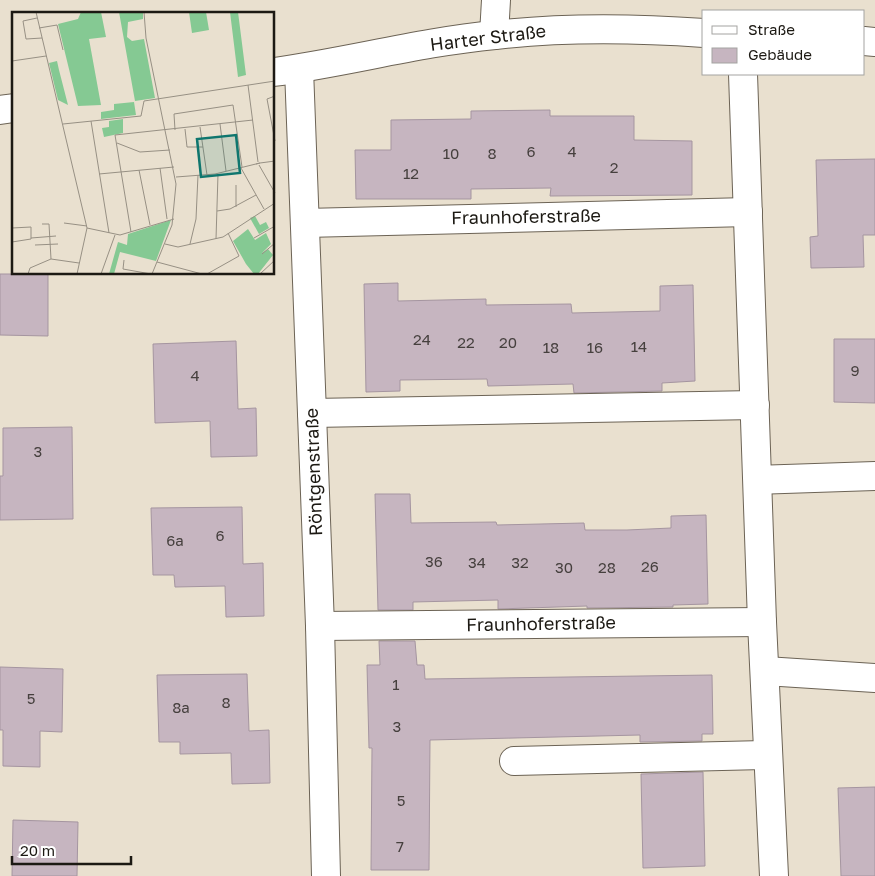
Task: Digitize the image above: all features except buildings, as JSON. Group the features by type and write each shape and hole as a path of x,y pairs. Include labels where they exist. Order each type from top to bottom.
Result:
{"street":[{"path":"494,34 496,0"},
{"name":"Harter Straße","path":"286,70 494,34 555,30 646,29 702,32"},
{"name":"Röntgenstraße","path":"286,70 304,223 320,626 326,876"},
{"path":"743,75 762,622 774,876"},
{"name":"Fraunhoferstraße","path":"304,223 748,212"},
{"path":"312,413 755,405"},
{"path":"758,480 875,476"},
{"name":"Fraunhoferstraße","path":"320,626 762,622"},
{"path":"764,671 875,678"},
{"path":"514,761 768,755"}]}
